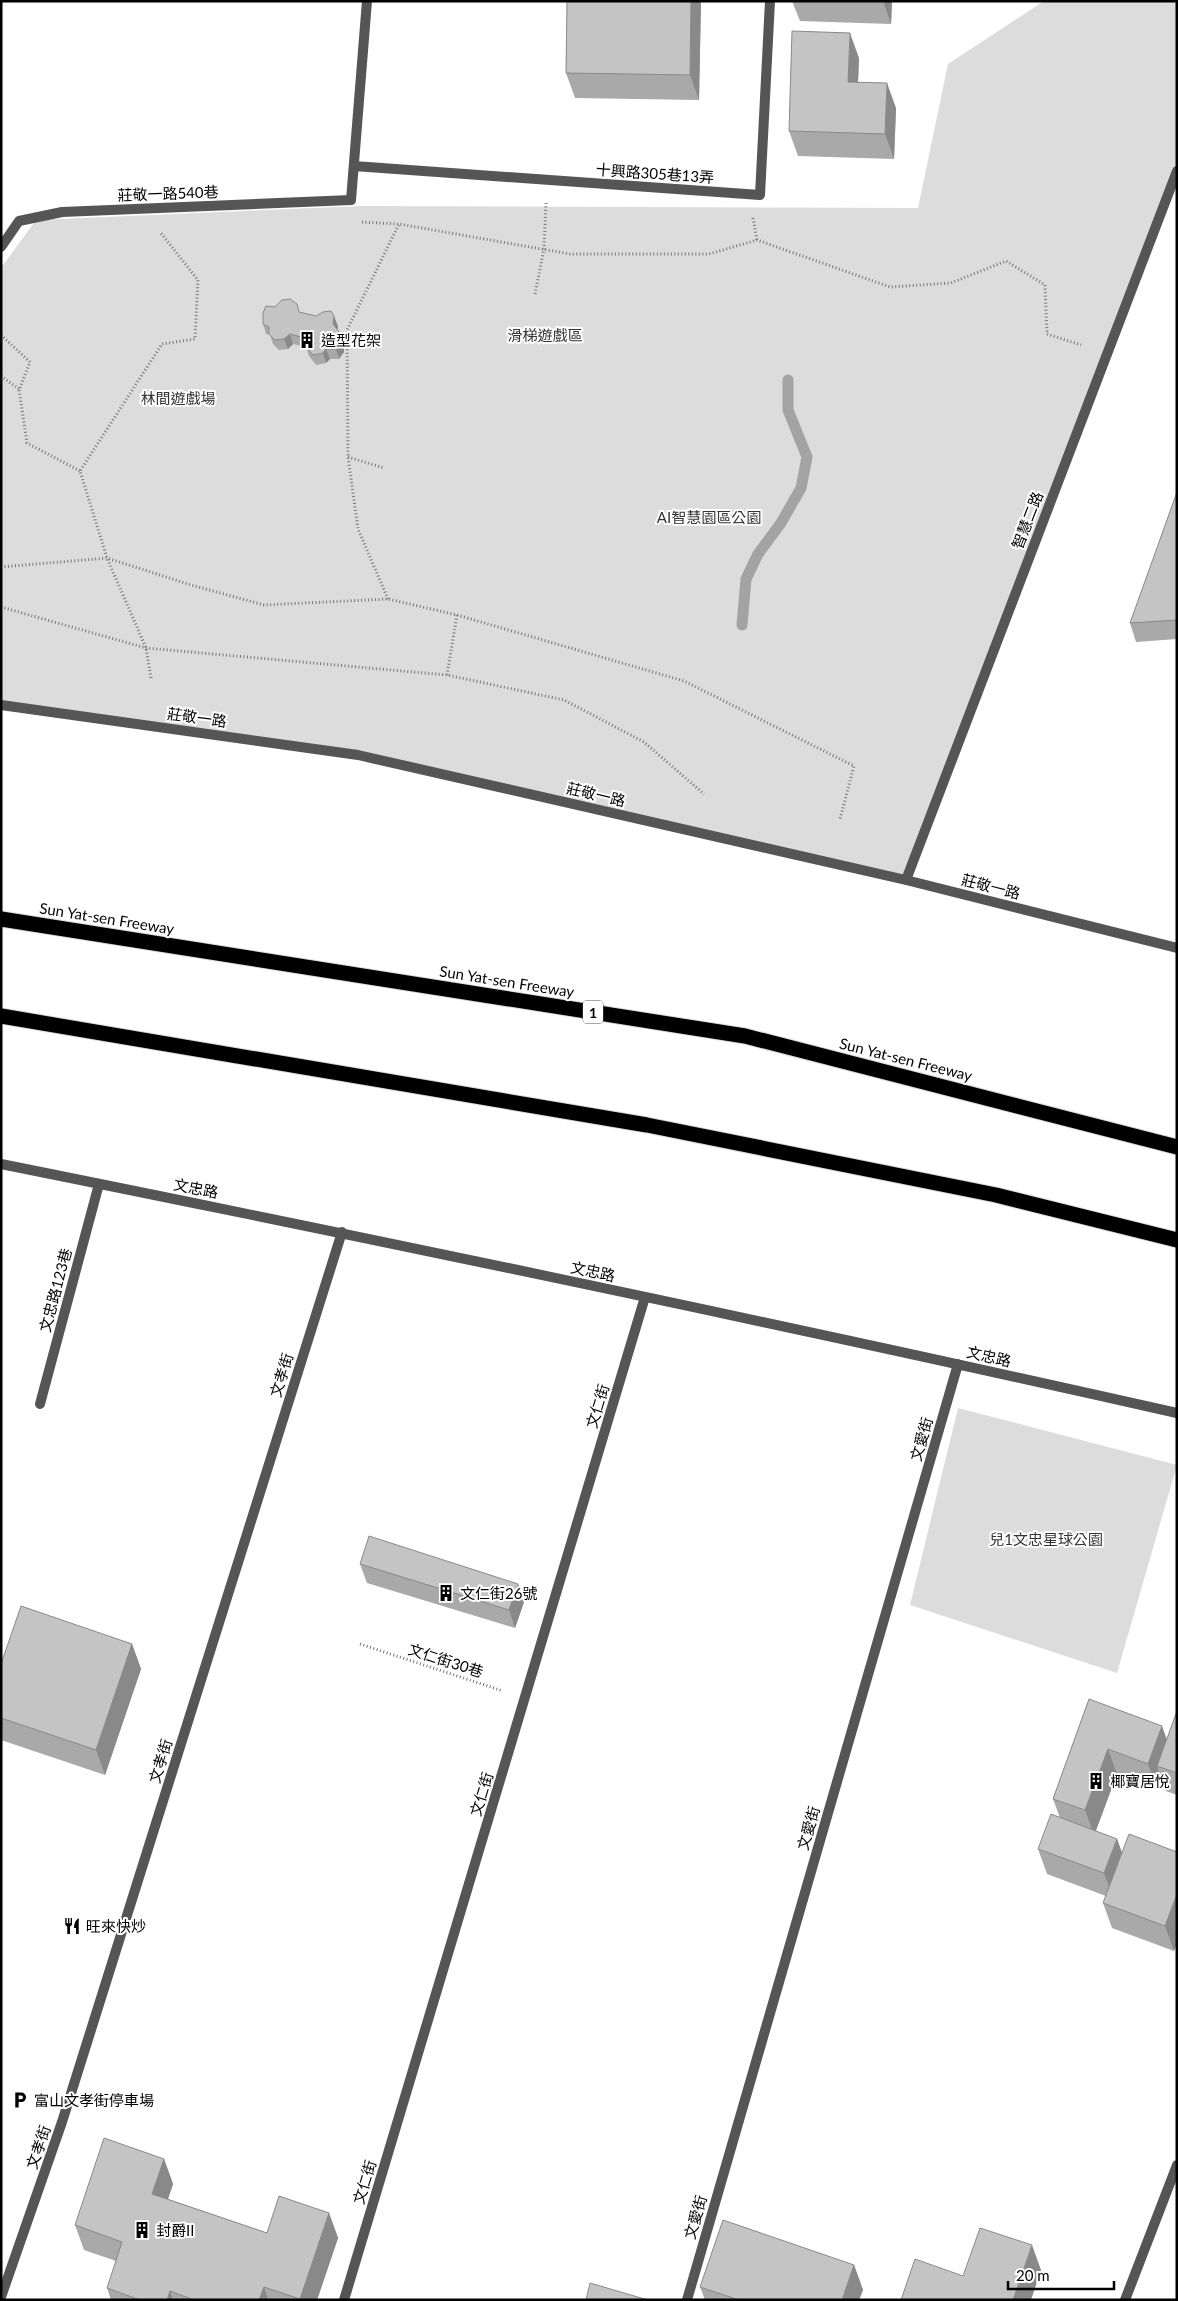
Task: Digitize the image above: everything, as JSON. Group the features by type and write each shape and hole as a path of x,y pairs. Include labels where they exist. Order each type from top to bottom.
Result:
{"highway":[{"name":"Sun Yat-sen Freeway","path":"1,919 745,1036 1177,1147"},
{"path":"1,1016 647,1124 996,1195 1177,1240"}],"street":[{"path":"354,166 367,1"},
{"name":"十興路305巷13弄","path":"354,166 760,195 770,1"},
{"name":"莊敬一路540巷","path":"1,247 19,221 62,212 351,200 354,166"},
{"name":"智慧二路","path":"906,880 1176,174"},
{"name":"莊敬一路","path":"1,705 358,755 906,880 1177,948"},
{"name":"文忠路","path":"1,1164 342,1232 1177,1413"},
{"name":"文忠路123巷","path":"40,1404 99,1184"},
{"name":"文孝街","path":"1,2297 62,2122 342,1232"},
{"name":"文仁街","path":"344,2300 645,1297"},
{"name":"文愛街","path":"687,2300 958,1364"},
{"path":"1125,2300 1177,2164"}],"path":[{"path":"535,294 544,249 546,180"},
{"path":"357,221 399,224 570,254 710,254 757,240 890,287 951,283 1006,261 1045,285 1047,334 1081,345"},
{"path":"388,600 358,529 348,457 348,330 399,224"},
{"path":"80,471 162,344 195,339 198,280 157,229"},
{"path":"1,335 30,362 19,390 26,443 80,471 107,558 146,648 151,678"},
{"path":"1,376 19,390"},
{"path":"348,457 384,468"},
{"path":"1,567 107,558 191,585 264,605 388,600 457,615 684,681 854,766 840,819"},
{"path":"1,607 146,648 447,675 564,700 644,742 704,794"},
{"path":"447,675 457,615"},
{"name":"文仁街30巷","path":"360,1644 525,1698"}],"green space":[{"name":"AI智慧園區公園","path":"1044,1 1177,1 1177,161 906,880 358,755 1,705 1,268 36,220 361,206 918,208 948,64"},
{"name":"兒1文忠星球公園","path":"958,1408 1177,1465 1117,1673 910,1605"}],"building":[{"path":"567,1 691,1 690,75 566,73"},
{"path":"792,31 850,33 848,82 887,83 885,134 789,131"},
{"name":"造型花架","path":"290,299 297,304 299,312 316,316 323,312 331,311 334,316 333,324 340,333 340,342 336,349 326,349 323,353 313,355 305,346 305,338 290,334 284,339 275,340 269,334 269,327 263,324 263,313 266,306 275,307 282,300"},
{"path":"1177,492 1177,620 1130,623"},
{"path":"369,1536 518,1584 509,1610 360,1564"},
{"path":"21,1606 132,1644 96,1750 1,1718 1,1664"},
{"path":"1089,1699 1162,1726 1148,1764 1108,1749 1085,1810 1053,1799"},
{"path":"1177,1711 1177,1773 1157,1766"},
{"path":"1051,1814 1117,1839 1104,1873 1038,1849"},
{"path":"1129,1834 1177,1852 1177,1894 1165,1926 1103,1903"},
{"name":"封爵II","path":"104,2138 164,2159 152,2194 267,2233 279,2196 329,2213 300,2299 264,2287 259,2300 194,2300 170,2291 167,2300 140,2300 107,2288 122,2242 75,2225"},
{"path":"723,2220 854,2265 842,2300 739,2300 700,2287"},
{"path":"980,2228 1032,2245 1013,2300 901,2300 915,2259 963,2276"},
{"path":"590,2283 648,2300 586,2300"}],"waterway":[{"path":"742,625 746,579 758,554 781,523 801,488 807,457 788,410 788,380"}],"place":[{"name":"造型花架","path":"307,340"},
{"name":"文仁街26號","path":"446,1593"},
{"name":"椰寶居悅","path":"1096,1781"},
{"name":"旺來快炒","path":"72,1926"},
{"name":"富山文孝街停車場","path":"20,2100"},
{"name":"封爵II","path":"142,2230"}],"park label":[{"name":"滑梯遊戲區","path":"545,335"},
{"name":"林間遊戲場","path":"178,398"}]}
